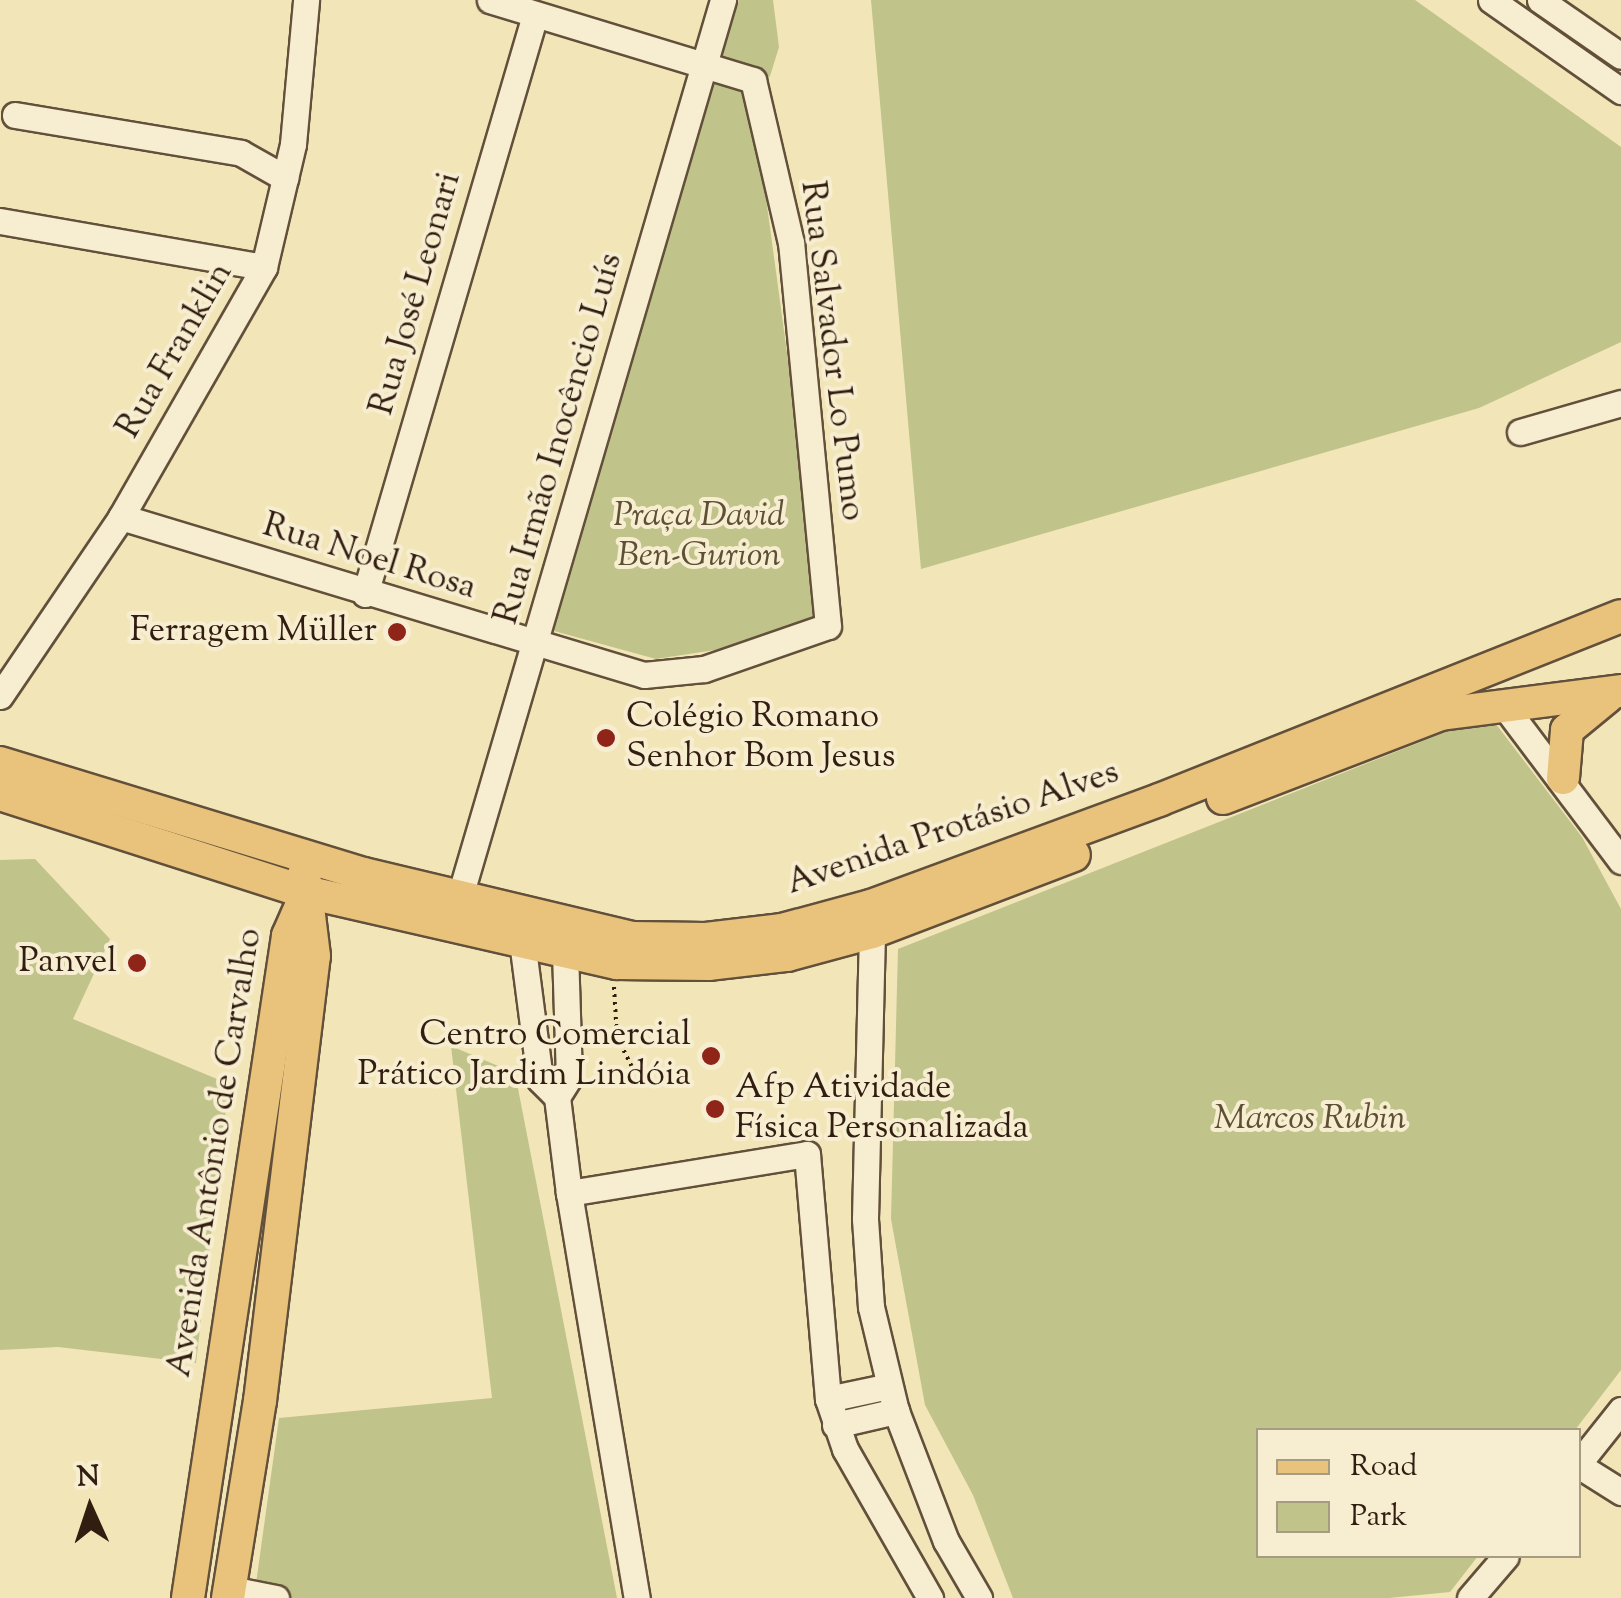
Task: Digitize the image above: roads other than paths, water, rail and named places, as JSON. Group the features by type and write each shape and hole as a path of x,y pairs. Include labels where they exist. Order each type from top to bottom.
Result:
{"main road":[{"name":"Avenida Protásio Alves","path":"0,763 298,856 632,938 782,930 872,906 1159,800 1621,616"},
{"path":"1472,674 1505,707"},
{"name":"Avenida Protásio Alves","path":"0,794 306,892 372,909 616,963 747,960 872,932 1442,714 1614,694"},
{"path":"1563,778 1567,730 1614,694"},
{"path":"298,856 306,892 364,874"},
{"path":"247,872 301,946 372,909"},
{"name":"Avenida Antônio de Carvalho","path":"229,1594 260,1401 306,892"},
{"name":"Avenida Antônio de Carvalho","path":"188,1598 216,1395 301,946"},
{"path":"216,1395 260,1401"},
{"path":"212,1429 255,1435"}],"street":[{"name":"Rua Franklin","path":"0,696 121,517 264,268 285,178 306,0"},
{"path":"490,0 702,65"},
{"name":"Rua Irmão Inocêncio Luís","path":"460,896 538,646 723,0"},
{"path":"1491,0 1621,91"},
{"path":"1540,0 1621,56"},
{"name":"Rua José Leonari","path":"366,594 535,15"},
{"path":"1593,37 1621,32"},
{"name":"Rua Salvador Lo Pumo","path":"702,65 754,80 786,225 828,626"},
{"path":"15,115 241,153 285,178"},
{"path":"0,221 264,268"},
{"path":"1520,432 1621,403"},
{"name":"Rua Noel Rosa","path":"121,517 644,675 704,669 828,626"},
{"path":"1505,707 1563,778 1621,861"},
{"path":"872,932 866,1219 871,1306 893,1398 946,1542 978,1598"},
{"path":"522,941 540,1080 558,1097"},
{"path":"565,951 569,1078 558,1097 570,1193 637,1598"},
{"path":"530,1000 566,1000"},
{"path":"570,1193 808,1154 828,1399 835,1425 930,1598"},
{"path":"828,1399 893,1398"},
{"path":"835,1425 893,1398"},
{"path":"1581,1461 1621,1410"},
{"path":"1581,1467 1621,1492"},
{"path":"1470,1598 1504,1558"},
{"path":"229,1594 276,1598"}],"place":[{"name":"Ferragem Müller","path":"397,632"},
{"name":"Colégio Romano Senhor Bom Jesus","path":"606,738"},
{"name":"Panvel","path":"137,963"},
{"name":"Centro Comercial Prático Jardim Lindóia","path":"711,1056"},
{"name":"Afp Atividade Física Personalizada","path":"715,1109"}],"park label":[{"name":"Praça David Ben-Gurion","path":"699,537"},
{"name":"Marcos Rubin","path":"1310,1120"}]}
